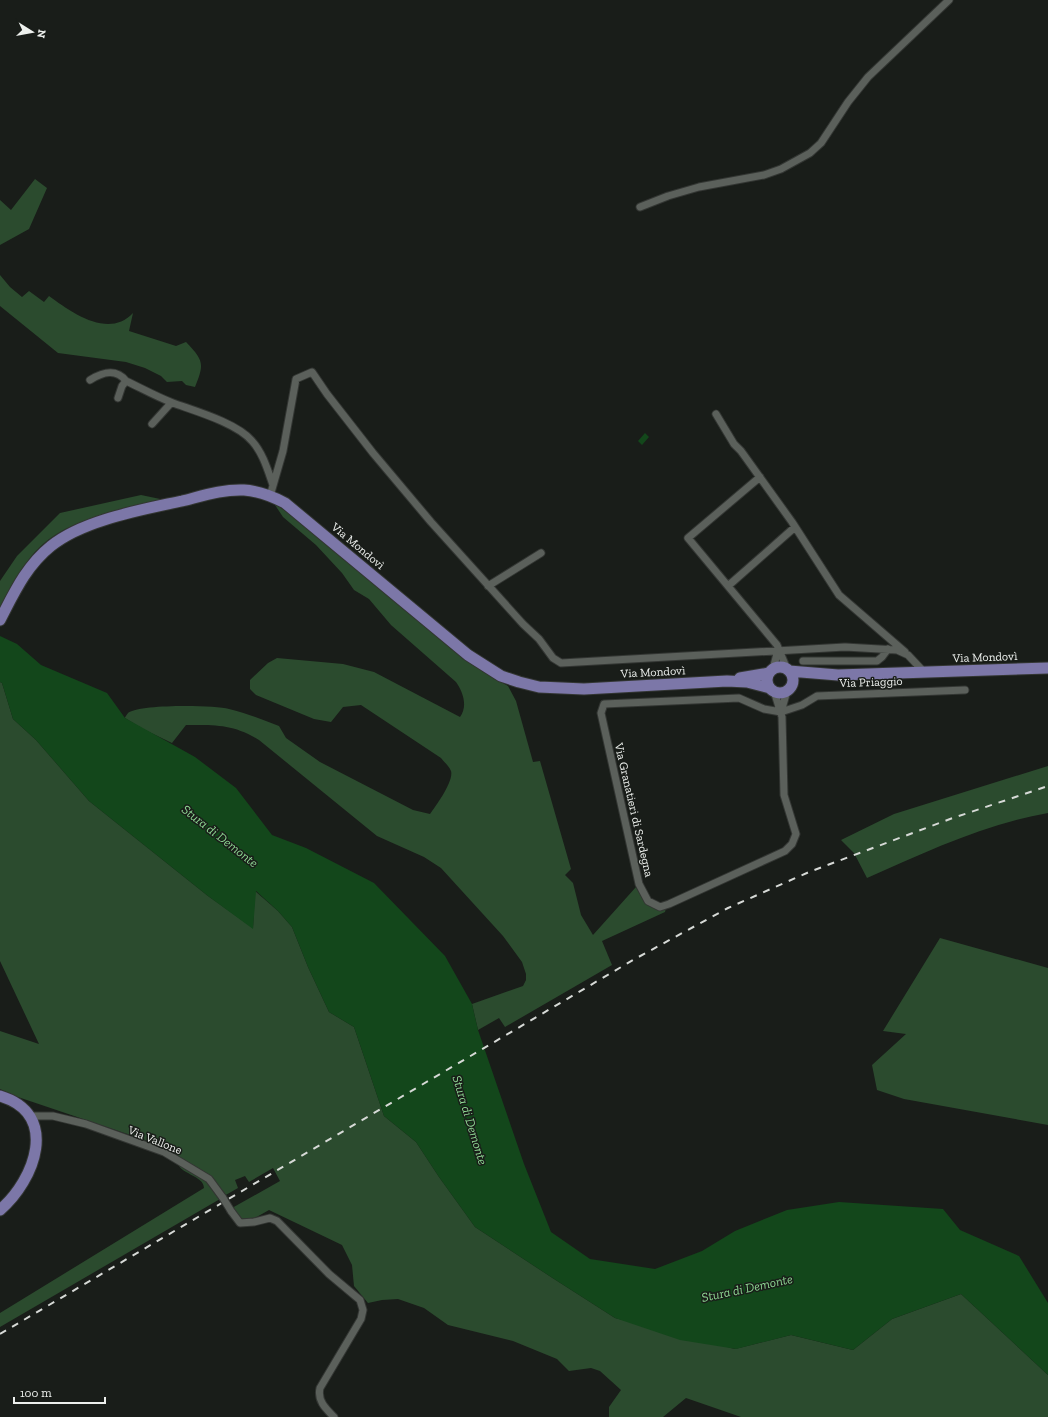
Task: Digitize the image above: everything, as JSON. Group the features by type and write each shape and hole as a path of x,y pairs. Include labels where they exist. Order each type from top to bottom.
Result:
{"main road":[{"name":"Via Mondovì","path":"0,620 26,571 33,562 59,540 73,532 89,525 220,492 246,490 271,491 468,654 501,676 519,682 562,689 728,681 747,682 772,690"},
{"path":"780,667 788,670 793,678 789,688 780,693 772,690 767,680 771,671 780,667"},
{"name":"Via Mondovì","path":"789,688 802,681 838,675 1048,668"},
{"name":"Via Mondovì","path":"788,670 838,675"},
{"name":"Via Mondovì","path":"728,681 771,671"},
{"path":"0,1096 19,1103 31,1116 36,1135 34,1161 26,1179 19,1191 0,1210"}],"street":[{"path":"640,207 668,196 699,187 764,175 781,169 810,153 822,143 848,102 868,77 948,0"},
{"path":"90,380 102,373 113,372 122,375 126,381 171,403 218,420 252,441 267,468 271,491"},
{"name":"Via Mondovì","path":"271,491 287,434 296,379 312,372 335,405 373,452 488,586 539,639 556,662 561,664 845,647 888,649 908,655"},
{"path":"118,398 122,386 126,381"},
{"path":"152,424 171,403"},
{"path":"716,414 734,444 741,450 795,527 839,595 908,655 924,672"},
{"path":"760,477 688,538 777,645 788,670"},
{"path":"728,586 795,527"},
{"path":"488,586 541,553"},
{"path":"803,661 877,661 888,649"},
{"path":"771,671 778,650"},
{"name":"Via Granatieri di Sardegna","path":"781,712 789,688"},
{"name":"Via Granatieri di Sardegna","path":"772,690 781,712 784,795 796,834 792,844 785,851 669,904 660,907 648,901 639,884 614,773 601,713 604,704 739,698 764,709 781,712"},
{"name":"Via Priaggio","path":"781,712 802,705 817,696 965,690"},
{"name":"Via Vallone","path":"31,1116 53,1116 86,1124 164,1152 209,1179 223,1198 236,1220 240,1223 254,1222 270,1218 277,1221 329,1274 360,1300 363,1310 361,1319 320,1388 319,1394 323,1404 334,1417"}],"shaded area":[{"path":"35,179 47,188 29,229 0,245 0,200 11,210"},
{"path":"0,275 10,287 22,297 29,291 44,302 49,296 79,316 102,324 113,324 123,320 133,313 129,331 176,346 186,342 196,353 201,362 200,372 195,387 186,385 182,381 167,382 161,376 145,368 126,362 58,353 0,306"},
{"path":"141,495 165,500 95,517 62,531 47,541 29,559 0,608 0,581 17,556 60,513"},
{"path":"273,502 299,521 482,671 508,686 516,701 533,762 540,761 571,869 565,875 573,883 581,915 593,935 636,887 645,900 666,908 665,912 602,941 612,965 505,1027 499,1018 478,1030 472,1004 523,986 526,980 526,974 522,962 503,936 441,868 424,857 377,836 259,740 250,735 224,726 186,725 172,743 143,729 125,718 128,713 147,708 177,706 229,709 279,726 286,738 320,762 413,810 430,814 450,781 451,771 441,758 361,705 343,707 331,722 314,719 256,695 250,689 250,680 268,663 277,658 343,664 374,672 460,717 464,708 464,699 456,682 391,625 369,599 354,590 342,573 316,545 283,517"},
{"path":"0,682 2,683 13,719 36,740 89,801 208,896 253,928 255,891 278,911 292,927 308,967 329,1012 354,1027 384,1116 416,1142 475,1227 615,1318 735,1349 791,1335 853,1350 892,1319 961,1294 1048,1375 1048,1417 741,1417 686,1398 663,1417 609,1417 609,1407 621,1390 600,1371 591,1368 569,1371 557,1359 513,1341 448,1325 424,1308 398,1299 368,1303 354,1286 352,1265 342,1245 269,1210 253,1219 243,1221 232,1208 280,1181 273,1168 249,1182 245,1176 235,1180 238,1188 224,1196 210,1176 157,1144 15,1096 0,1089 0,1031 39,1044 0,961"},
{"path":"1048,766 1048,813 1001,824 978,832 933,849 867,878 854,853 841,840 894,814"},
{"path":"940,938 1048,968 1048,1125 904,1099 877,1090 872,1065 906,1034 883,1031"},
{"path":"178,1162 209,1182 220,1199 0,1327 0,1313 204,1188 200,1180 182,1169"}],"water":[{"path":"645,433 649,437 642,445 638,441"},
{"name":"Stura di Demonte","path":"0,636 17,644 41,665 107,693 125,718 195,757 236,788 272,835 306,848 374,883 445,956 472,1004 478,1030 524,1164 551,1232 590,1259 655,1269 702,1251 735,1231 787,1210 839,1202 943,1209 960,1230 1019,1256 1048,1303 1048,1375 961,1294 892,1319 853,1350 791,1335 736,1349 680,1340 615,1318 475,1227 416,1142 384,1116 354,1027 329,1012 308,967 292,927 278,911 256,891 253,929 208,896 89,801 36,740 13,719 2,683 0,682"}],"railway":[{"path":"0,1334 633,960 728,908 809,872 950,819 1048,786"}]}
